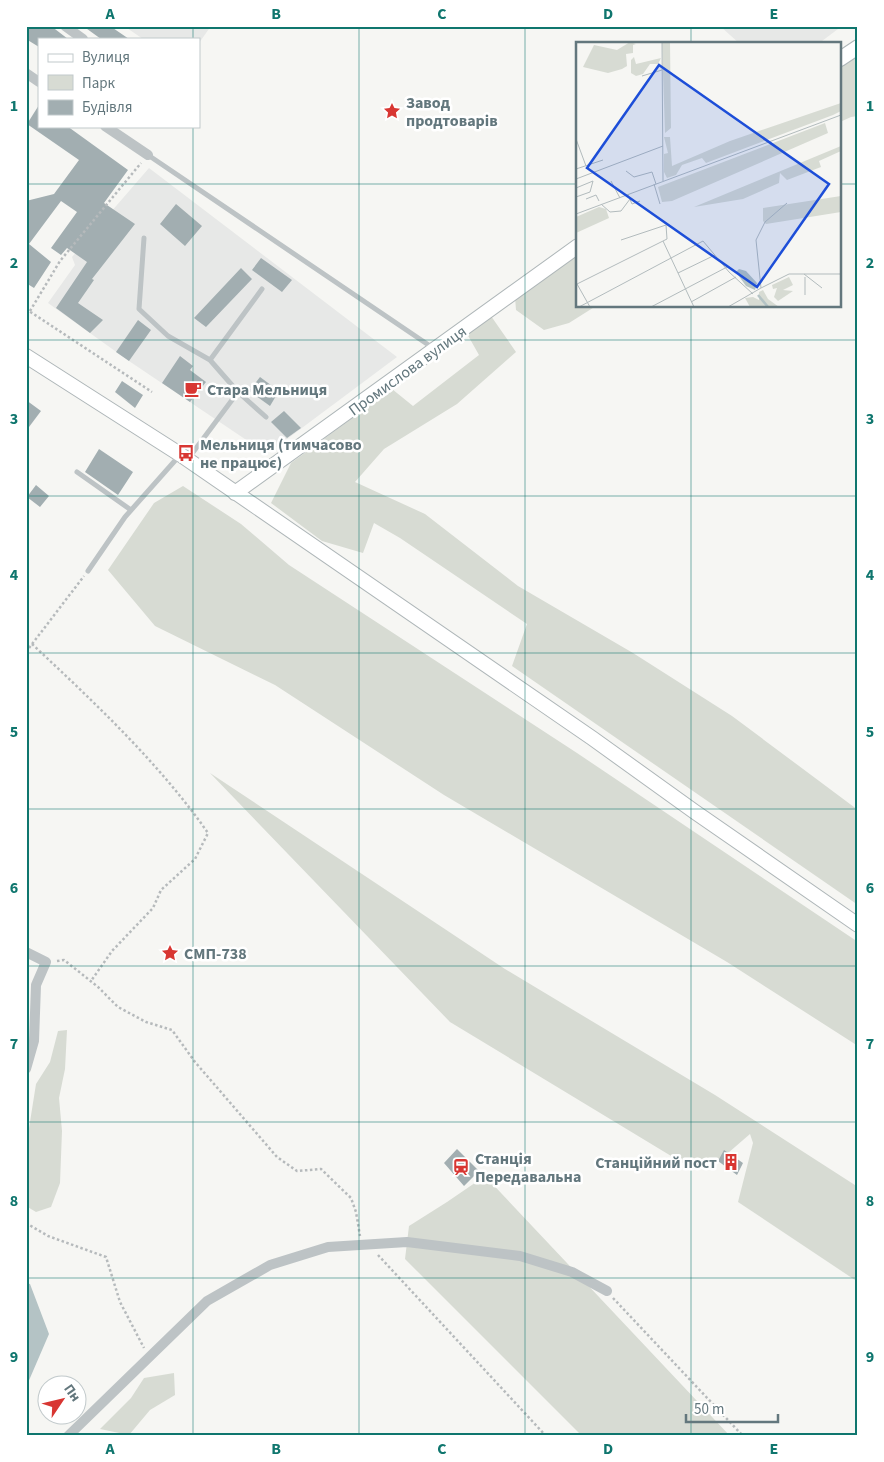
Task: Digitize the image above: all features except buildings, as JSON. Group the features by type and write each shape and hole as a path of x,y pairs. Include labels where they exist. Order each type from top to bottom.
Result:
{"street":[{"path":"66,26 82,38"},
{"path":"842,58 858,47"},
{"path":"26,73 38,81"},
{"path":"108,128 148,155"},
{"name":"Промислова вулиця","path":"235,493 576,247"},
{"path":"26,356 184,457 592,738 694,812 858,925"},
{"path":"26,952 46,962 36,985 34,1041 26,1069"},
{"path":"68,1436 207,1301 270,1265 328,1247 407,1242 520,1256 572,1272 607,1291"}],"lane":[{"path":"148,155 435,350"},
{"path":"144,238 139,309 168,336 210,360 238,392 266,417"},
{"path":"210,360 262,288"},
{"path":"88,571 131,510 184,457 238,392"},
{"path":"77,472 131,510"}],"path":[{"path":"30,311 60,261 148,155"},
{"path":"26,309 152,392"},
{"path":"26,652 88,571"},
{"path":"32,644 80,689 180,795 208,833 195,859 161,890 153,908 112,951 91,981"},
{"path":"46,962 64,960 91,981 118,1007 146,1022 172,1030 195,1062 277,1157 297,1171 321,1169 351,1198 365,1245 546,1436"},
{"path":"26,1223 48,1236 106,1257 120,1302 149,1358"},
{"path":"607,1291 743,1436"}],"shaded area":[{"path":"124,26 211,26 200,42 200,38 142,38"},
{"path":"720,26 842,26 821,42 738,42"},
{"path":"149,168 397,357 267,454 129,361 48,303 75,265 72,257"},
{"path":"26,1283 30,1284 49,1334 27,1385 26,1399"}],"green space":[{"path":"858,51 858,116 842,121 842,62"},
{"path":"576,253 576,308 593,308 569,323 544,330 516,310 515,297"},
{"path":"491,316 516,352 457,404 384,449 355,482 425,514 518,586 633,653 732,716 858,810 858,905 512,666 527,624 400,538 374,523 363,553 322,541 271,503 291,463 392,389 413,406 479,355 466,332"},
{"path":"183,486 241,524 289,565 577,753 858,942 858,1046 727,962 444,795 275,685 155,626 108,570 154,503"},
{"path":"210,773 505,969 715,1095 858,1187 858,1282 738,1202 753,1143 750,1134 713,1166 686,1165 450,1022"},
{"path":"67,1030 65,1069 59,1098 62,1131 60,1183 51,1207 36,1212 26,1206 26,1147 36,1084 50,1062 58,1031"},
{"path":"485,1176 730,1436 582,1436 405,1259 409,1226"},
{"path":"174,1373 175,1395 150,1410 129,1435 100,1429 131,1398 144,1378"}],"place":[{"name":"Завод продтоварів","path":"392,111"},
{"name":"Стара Мельниця","path":"193,389"},
{"name":"Мельниця (тимчасово не працює)","path":"186,453"},
{"name":"СМП-738","path":"170,953"},
{"name":"Станційний пост","path":"731,1162"},
{"name":"Станція Передавальна","path":"461,1167"}]}
